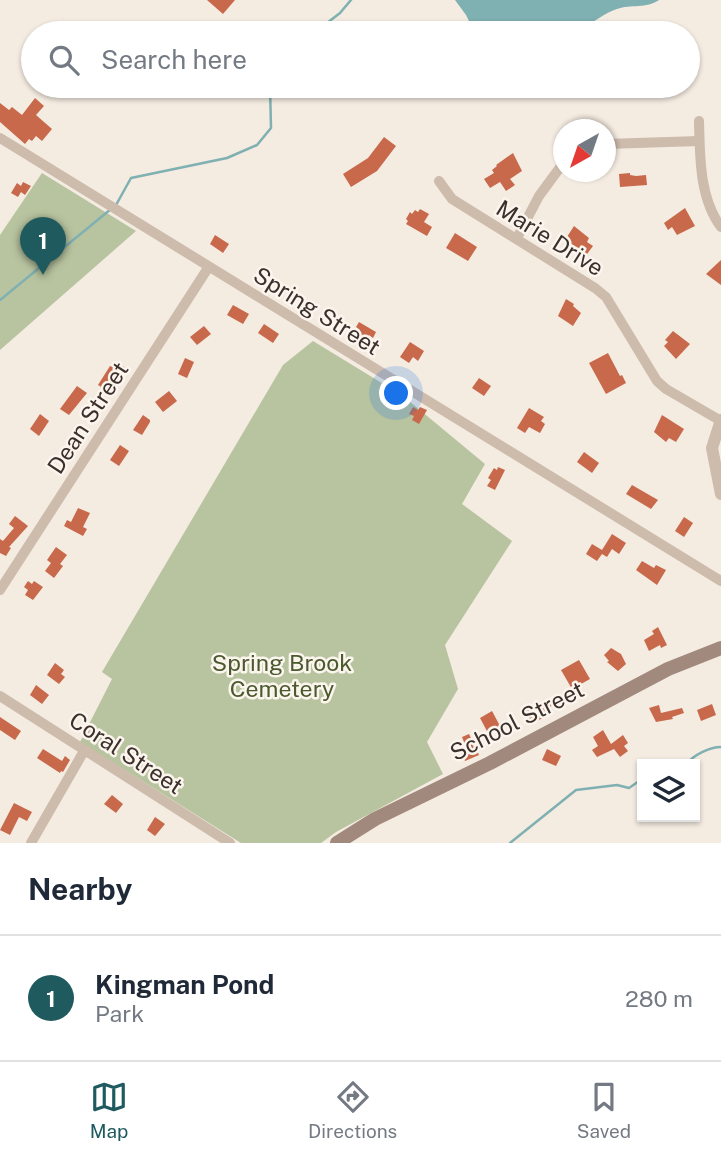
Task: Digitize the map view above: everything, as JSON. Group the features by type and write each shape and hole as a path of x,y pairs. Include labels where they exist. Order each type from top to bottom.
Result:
{"main road":[{"name":"School Street","path":"337,843 376,818 490,763 624,691 668,669 721,648"}],"street":[{"path":"699,121 705,194 715,220 721,227"},
{"name":"Spring Street","path":"0,138 721,581"},
{"path":"616,144 699,141"},
{"path":"517,238 553,177"},
{"name":"Marie Drive","path":"439,181 452,199 606,297 657,381 666,389 721,420"},
{"name":"Dean Street","path":"0,590 208,268"},
{"path":"721,420 712,448 721,494"},
{"name":"Coral Street","path":"0,696 230,843"},
{"path":"31,843 84,751"}],"green space":[{"path":"42,173 136,231 0,350 0,235"},
{"name":"Spring Brook Cemetery","path":"313,341 403,396 485,464 462,504 512,541 445,645 458,689 427,742 443,774 336,832 321,843 241,843 80,742 112,679 102,672 283,365"}],"water":[{"path":"455,0 659,0 617,9 593,21 469,21"}],"building":[{"path":"207,0 235,0 223,14"},
{"path":"35,98 44,106 36,115 52,129 42,141 36,136 25,144 0,122 0,103 9,110 12,107 22,115"},
{"path":"384,137 396,146 377,171 351,187 343,174 368,158"},
{"path":"513,153 522,171 510,179 515,185 506,191 500,182 490,188 484,179 494,173 492,170 496,165"},
{"path":"630,173 636,176 646,175 647,185 620,187 619,174"},
{"path":"23,182 31,186 25,195 21,192 18,197 11,193 17,183 21,186"},
{"path":"685,208 695,226 677,235 672,227 668,230 664,223"},
{"path":"420,209 429,214 424,222 432,227 427,236 406,224 410,212 412,214"},
{"path":"574,226 589,238 587,242 593,246 587,254 565,240"},
{"path":"455,233 477,247 468,261 446,248"},
{"path":"215,235 229,244 223,253 210,244"},
{"path":"721,260 721,285 706,274"},
{"path":"566,299 581,313 573,326 558,316"},
{"path":"233,305 249,314 243,324 227,315"},
{"path":"359,322 376,332 373,338 369,335 366,340 358,334 360,330 356,327"},
{"path":"264,324 279,334 273,343 258,333"},
{"path":"204,326 211,334 197,345 190,337"},
{"path":"673,331 690,344 676,359 664,346 668,342 665,340"},
{"path":"410,342 424,351 418,361 413,357 409,363 400,357"},
{"path":"608,353 626,383 606,394 589,363"},
{"path":"185,358 194,362 187,378 178,374"},
{"path":"116,362 126,368 110,392 98,385 110,366 113,367"},
{"path":"479,378 491,386 484,396 472,388"},
{"path":"77,386 87,393 69,415 60,409"},
{"path":"169,391 177,401 163,412 155,402"},
{"path":"413,407 427,410 419,424 412,420 414,416 409,414"},
{"path":"529,408 544,417 541,421 545,424 540,433 529,427 525,433 517,428"},
{"path":"40,414 49,421 39,436 30,429"},
{"path":"143,415 150,422 142,435 133,430"},
{"path":"662,415 684,429 676,442 669,438 666,442 654,432"},
{"path":"120,445 129,451 119,466 110,460"},
{"path":"584,452 599,463 592,473 577,462"},
{"path":"498,467 505,470 495,490 487,486 491,480 488,478 494,468 497,470"},
{"path":"632,485 658,500 651,509 626,494"},
{"path":"78,508 90,513 83,527 87,529 83,536 64,526 67,520 71,522"},
{"path":"15,516 28,526 9,547 11,548 6,556 0,553 0,539 3,541 14,528 9,524"},
{"path":"684,517 693,523 684,537 675,531"},
{"path":"612,534 626,543 619,554 612,549 607,557 602,554 597,561 586,554 592,544 602,550"},
{"path":"56,547 67,555 54,578 45,571 51,563 47,560"},
{"path":"642,561 654,568 656,565 666,570 657,585 636,570"},
{"path":"28,581 32,584 34,581 43,587 33,600 25,595 28,590 24,587"},
{"path":"658,627 667,645 661,648 660,645 649,651 644,640 654,634 652,631"},
{"path":"611,648 621,654 626,664 618,671 607,662 609,661 604,655"},
{"path":"579,660 590,679 572,689 561,670"},
{"path":"55,663 64,670 61,674 65,677 59,684 47,675"},
{"path":"36,685 49,695 42,704 30,695"},
{"path":"551,698 554,704 542,714 544,717 534,723 532,719 530,721 522,708 528,704 531,709"},
{"path":"712,704 716,715 701,721 697,710"},
{"path":"659,705 661,713 682,708 684,713 672,717 673,719 656,722 649,708"},
{"path":"492,711 500,726 488,733 480,718"},
{"path":"0,717 21,731 15,740 0,730"},
{"path":"603,730 611,744 623,735 628,743 624,746 628,751 620,757 614,749 597,757 592,750 598,746 593,737"},
{"path":"469,734 479,755 465,761 460,750 466,747 462,737"},
{"path":"43,749 62,761 65,756 70,760 63,772 60,773 37,758"},
{"path":"547,749 561,756 556,766 542,760"},
{"path":"112,795 123,804 116,813 104,804"},
{"path":"14,803 32,812 27,821 19,817 10,835 0,830"},
{"path":"155,817 165,824 155,836 147,830"}],"waterway":[{"path":"330,21 351,0"},
{"path":"116,205 131,178 227,158 257,145 271,128 270,98"},
{"path":"0,300 111,209"},
{"path":"692,759 702,752 721,747"},
{"path":"510,843 576,790 617,785 629,788 637,782"}],"place":[{"name":"Kingman Pond","path":"43,275"}]}
